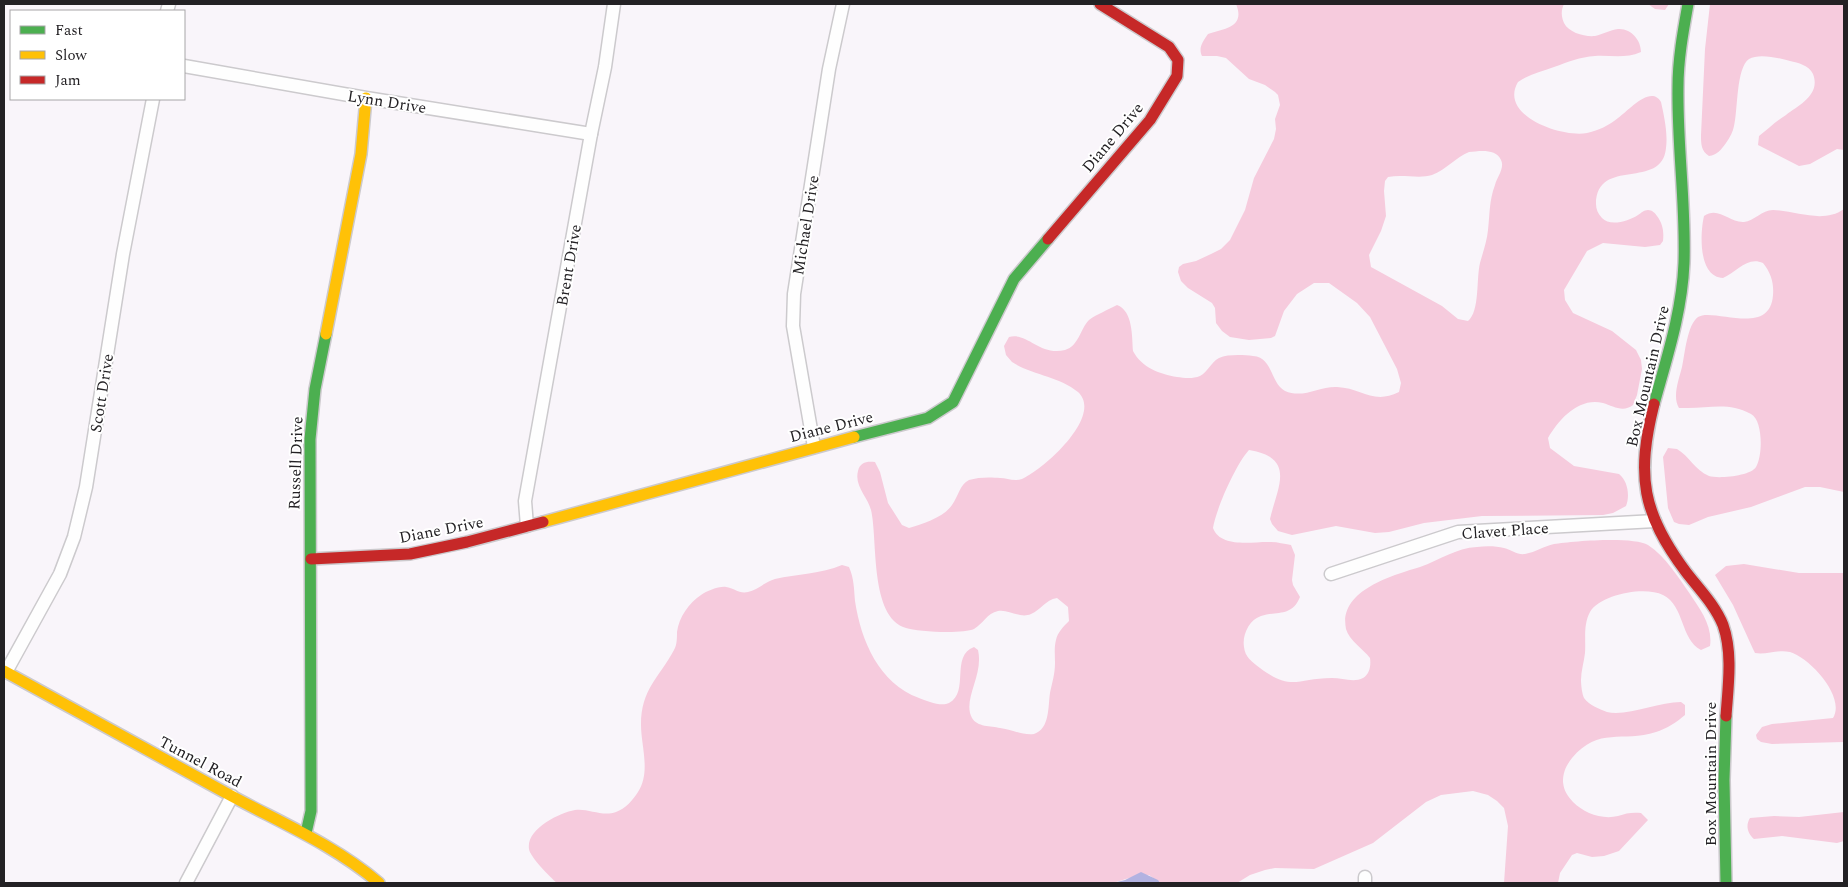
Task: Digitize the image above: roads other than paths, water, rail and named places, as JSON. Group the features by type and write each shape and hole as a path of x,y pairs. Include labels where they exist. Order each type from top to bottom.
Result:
{"street":[{"name":"Brent Drive","path":"527,526 526,501 591,134 605,67 614,4"},
{"name":"Michael Drive","path":"814,447 793,326 794,294 830,69 843,4"},
{"name":"Diane Drive","path":"311,559 410,554 466,542 686,484 814,447 928,418 953,402 1014,278 1150,120 1177,76 1178,60 1169,47 1100,4"},
{"name":"Box Mountain Drive","path":"1688,4 1682,35 1678,90 1684,220 1682,294 1677,324 1652,413 1644,466 1645,485 1655,521 1668,547 1712,605 1723,627 1728,654 1724,748 1726,883"},
{"name":"Lynn Drive","path":"185,66 366,98 591,134"},
{"name":"Russell Drive","path":"306,833 311,811 310,439 315,389 361,154 366,98"},
{"name":"Scott Drive","path":"5,671 60,574 74,537 86,487 124,254 153,100"},
{"name":"Clavet Place","path":"1332,574 1458,532 1655,521"},
{"name":"Tunnel Road","path":"5,671 232,796 306,833 370,874 379,883"},
{"path":"186,883 232,796"}],"water":[{"path":"1141,872 1158,880 1160,883 1113,883 1125,880"}]}
